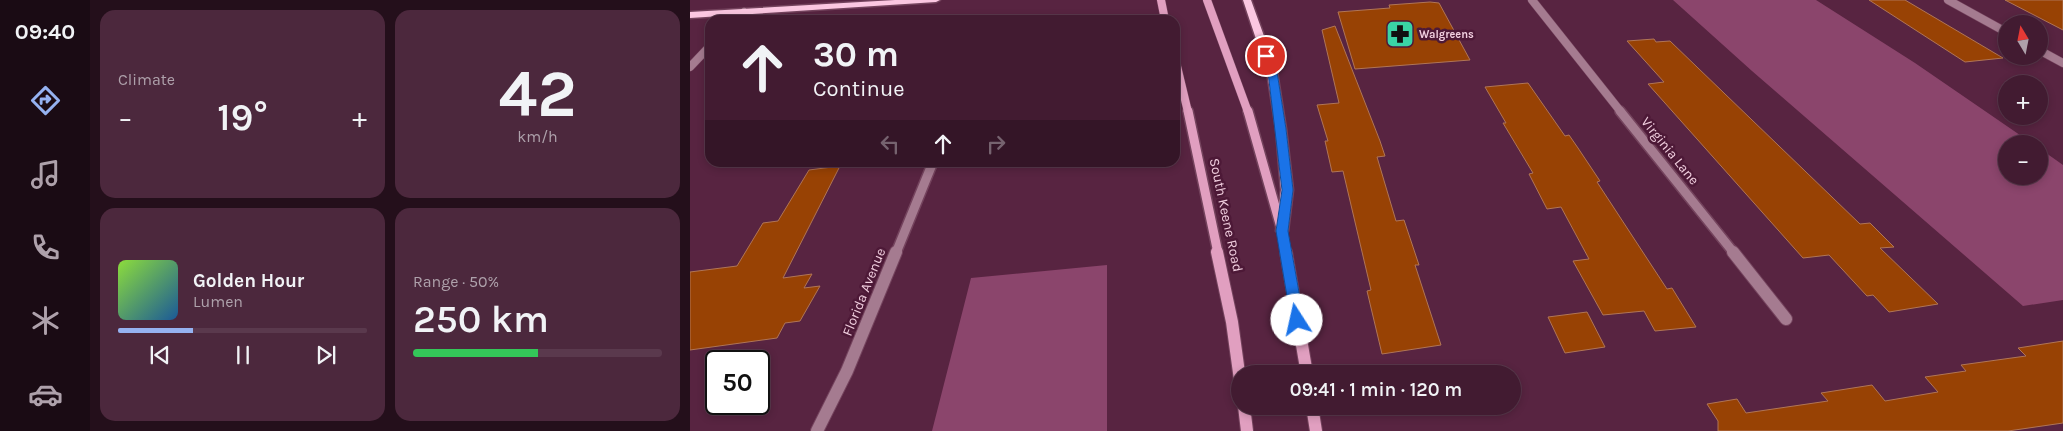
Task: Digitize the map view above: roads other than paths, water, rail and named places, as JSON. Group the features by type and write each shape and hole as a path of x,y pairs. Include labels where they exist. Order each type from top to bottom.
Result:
{"main road":[{"path":"690,15 936,0"},
{"path":"1160,0 1164,15"},
{"path":"1207,0 1243,94 1282,231 1304,365"},
{"path":"1247,0 1272,72 1281,129 1287,190 1282,231"},
{"name":"South Keene Road","path":"1180,77 1232,322 1238,365"},
{"path":"1245,415 1247,431"},
{"path":"1313,415 1316,431"}],"street":[{"name":"Virginia Lane","path":"1532,0 1786,319"},
{"path":"1948,0 1998,28"},
{"path":"741,15 744,12"},
{"path":"690,67 705,51"},
{"path":"2048,55 2063,63"},
{"name":"Florida Avenue","path":"817,431 847,371 932,167"}],"place":[{"name":"Walgreens","path":"1400,34"}]}
